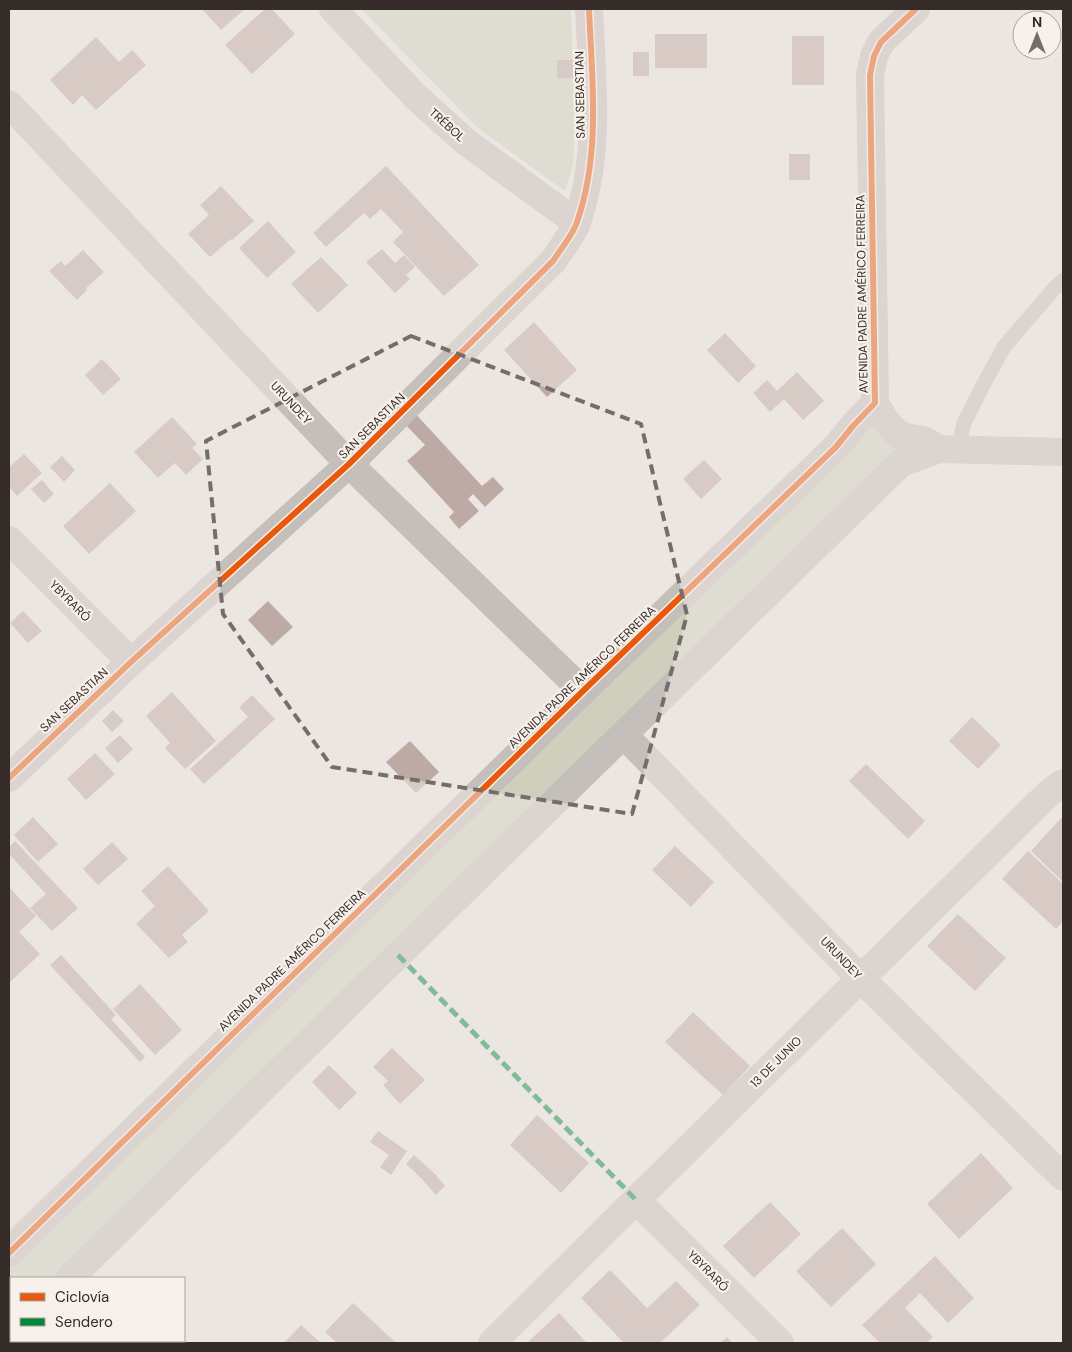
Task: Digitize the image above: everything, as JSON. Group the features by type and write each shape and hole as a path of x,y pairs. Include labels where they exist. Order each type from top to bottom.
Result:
{"street":[{"name":"TRÉBOL","path":"333,9 416,97 466,142 577,223"},
{"name":"SAN SEBASTIAN","path":"9,778 131,662 349,464 553,260 577,223 590,174 594,125 588,9"},
{"name":"AVENIDA PADRE AMÉRICO FERREIRA","path":"9,1253 836,447 875,403 870,75 874,56 881,42 916,9"},
{"name":"URUNDEY","path":"9,104 349,464 584,691"},
{"path":"875,403 885,420 898,434 924,440 948,449"},
{"path":"71,1277 901,463 948,449 1063,452"},
{"name":"YBYRARÓ","path":"9,540 131,662"},
{"name":"URUNDEY","path":"624,735 861,979 1063,1177"},
{"name":"13 DE JUNIO","path":"492,1343 1049,793 1063,783"},
{"name":"YBYRARÓ","path":"636,1200 780,1343"}],"lane":[{"path":"948,449 964,423 1004,347 1063,280"}],"highlighted area":[{"path":"411,336 641,424 687,615 632,814 332,767 223,614 206,441"}],"green space":[{"path":"361,9 571,9 575,124 573,165 565,191 479,129"},
{"path":"862,415 901,442 900,457 55,1277 10,1277 9,1322 9,1230 853,420"}],"building":[{"path":"202,9 245,9 221,30"},
{"path":"265,9 272,9 295,34 252,74 225,45"},
{"path":"655,34 707,34 707,68 655,68"},
{"path":"792,36 824,36 824,85 792,85"},
{"path":"96,37 119,62 132,50 146,65 96,110 82,95 73,105 50,80"},
{"path":"633,52 649,52 649,76 633,76"},
{"path":"557,60 589,60 589,78 557,78"},
{"path":"789,154 810,154 810,180 789,180"},
{"path":"386,166 479,265 444,296 393,242 403,232 381,209 370,219 364,213 326,247 313,233"},
{"path":"221,186 254,221 210,257 188,234 209,215 200,205"},
{"path":"268,221 296,252 267,278 239,248"},
{"path":"382,249 395,263 404,255 415,267 406,275 410,279 395,293 366,262"},
{"path":"83,250 104,272 86,288 87,290 77,300 49,271 61,261 65,266"},
{"path":"321,257 348,285 318,313 291,284"},
{"path":"534,322 577,370 547,397 504,350"},
{"path":"725,333 756,366 738,383 707,350"},
{"path":"102,359 121,379 103,395 85,375"},
{"path":"797,372 824,401 803,420 784,399 770,412 753,393 767,380 777,391"},
{"path":"412,410 482,486 493,477 504,489 485,507 473,494 468,499 479,511 459,529 449,517 454,512 407,461 425,445 401,420"},
{"path":"172,417 197,444 192,448 203,459 186,475 175,463 158,478 134,452"},
{"path":"24,454 42,473 17,496 9,487 9,467"},
{"path":"62,456 75,470 64,482 50,467"},
{"path":"704,460 722,479 701,499 683,479"},
{"path":"42,480 54,494 44,503 31,489"},
{"path":"110,483 136,511 89,554 63,526"},
{"path":"268,601 293,627 272,646 248,620"},
{"path":"23,611 42,631 28,643 10,623"},
{"path":"172,692 216,741 185,769 165,748 170,743 146,716"},
{"path":"252,695 275,719 204,784 190,769 248,717 239,707"},
{"path":"113,710 124,721 112,732 102,721"},
{"path":"972,717 1001,745 978,769 949,741"},
{"path":"120,735 133,749 118,763 105,748"},
{"path":"410,741 439,772 416,793 386,762"},
{"path":"95,753 115,774 86,800 67,779"},
{"path":"866,764 925,821 908,839 849,781"},
{"path":"1063,816 1063,882 1031,851"},
{"path":"33,817 58,844 38,862 14,835"},
{"path":"15,841 78,908 52,931 30,908 46,894 9,854 9,847"},
{"path":"112,842 128,859 98,885 83,869"},
{"path":"675,846 714,882 691,907 652,870"},
{"path":"1028,851 1063,884 1063,922 1056,929 1002,879"},
{"path":"168,866 209,911 182,935 188,942 169,958 136,924 155,906 141,891"},
{"path":"9,887 36,916 19,932 40,954 9,983"},
{"path":"958,914 1006,958 975,991 927,946"},
{"path":"61,955 116,1015 111,1019 145,1057 140,1062 50,965"},
{"path":"140,984 182,1030 155,1055 113,1009"},
{"path":"693,1012 750,1066 723,1095 665,1042"},
{"path":"392,1048 425,1080 400,1104 383,1085 388,1081 373,1067"},
{"path":"329,1065 357,1093 339,1110 312,1082"},
{"path":"537,1115 589,1163 561,1193 510,1145"},
{"path":"378,1131 407,1151 391,1175 380,1167 389,1155 370,1142"},
{"path":"981,1153 1013,1188 959,1239 927,1204"},
{"path":"414,1155 445,1186 436,1195 406,1164"},
{"path":"770,1202 801,1234 754,1278 723,1246"},
{"path":"842,1228 876,1264 831,1307 796,1271"},
{"path":"935,1256 974,1298 948,1323 920,1293 905,1308 933,1337 927,1343 880,1343 862,1325"},
{"path":"610,1270 647,1308 676,1281 700,1305 660,1343 624,1343 581,1298"},
{"path":"353,1303 396,1343 337,1343 325,1332"},
{"path":"559,1313 587,1343 528,1342"},
{"path":"301,1325 321,1343 284,1343"},
{"path":"727,1337 733,1343 720,1343"}],"marked path":[{"path":"398,955 636,1200"}],"cycle path":[{"path":"9,778 131,662 349,464 553,261 575,226 585,196 589,169 593,116 589,9"},
{"path":"9,1253 583,691 836,447 875,403 870,75 874,56 881,42 916,9"}]}
